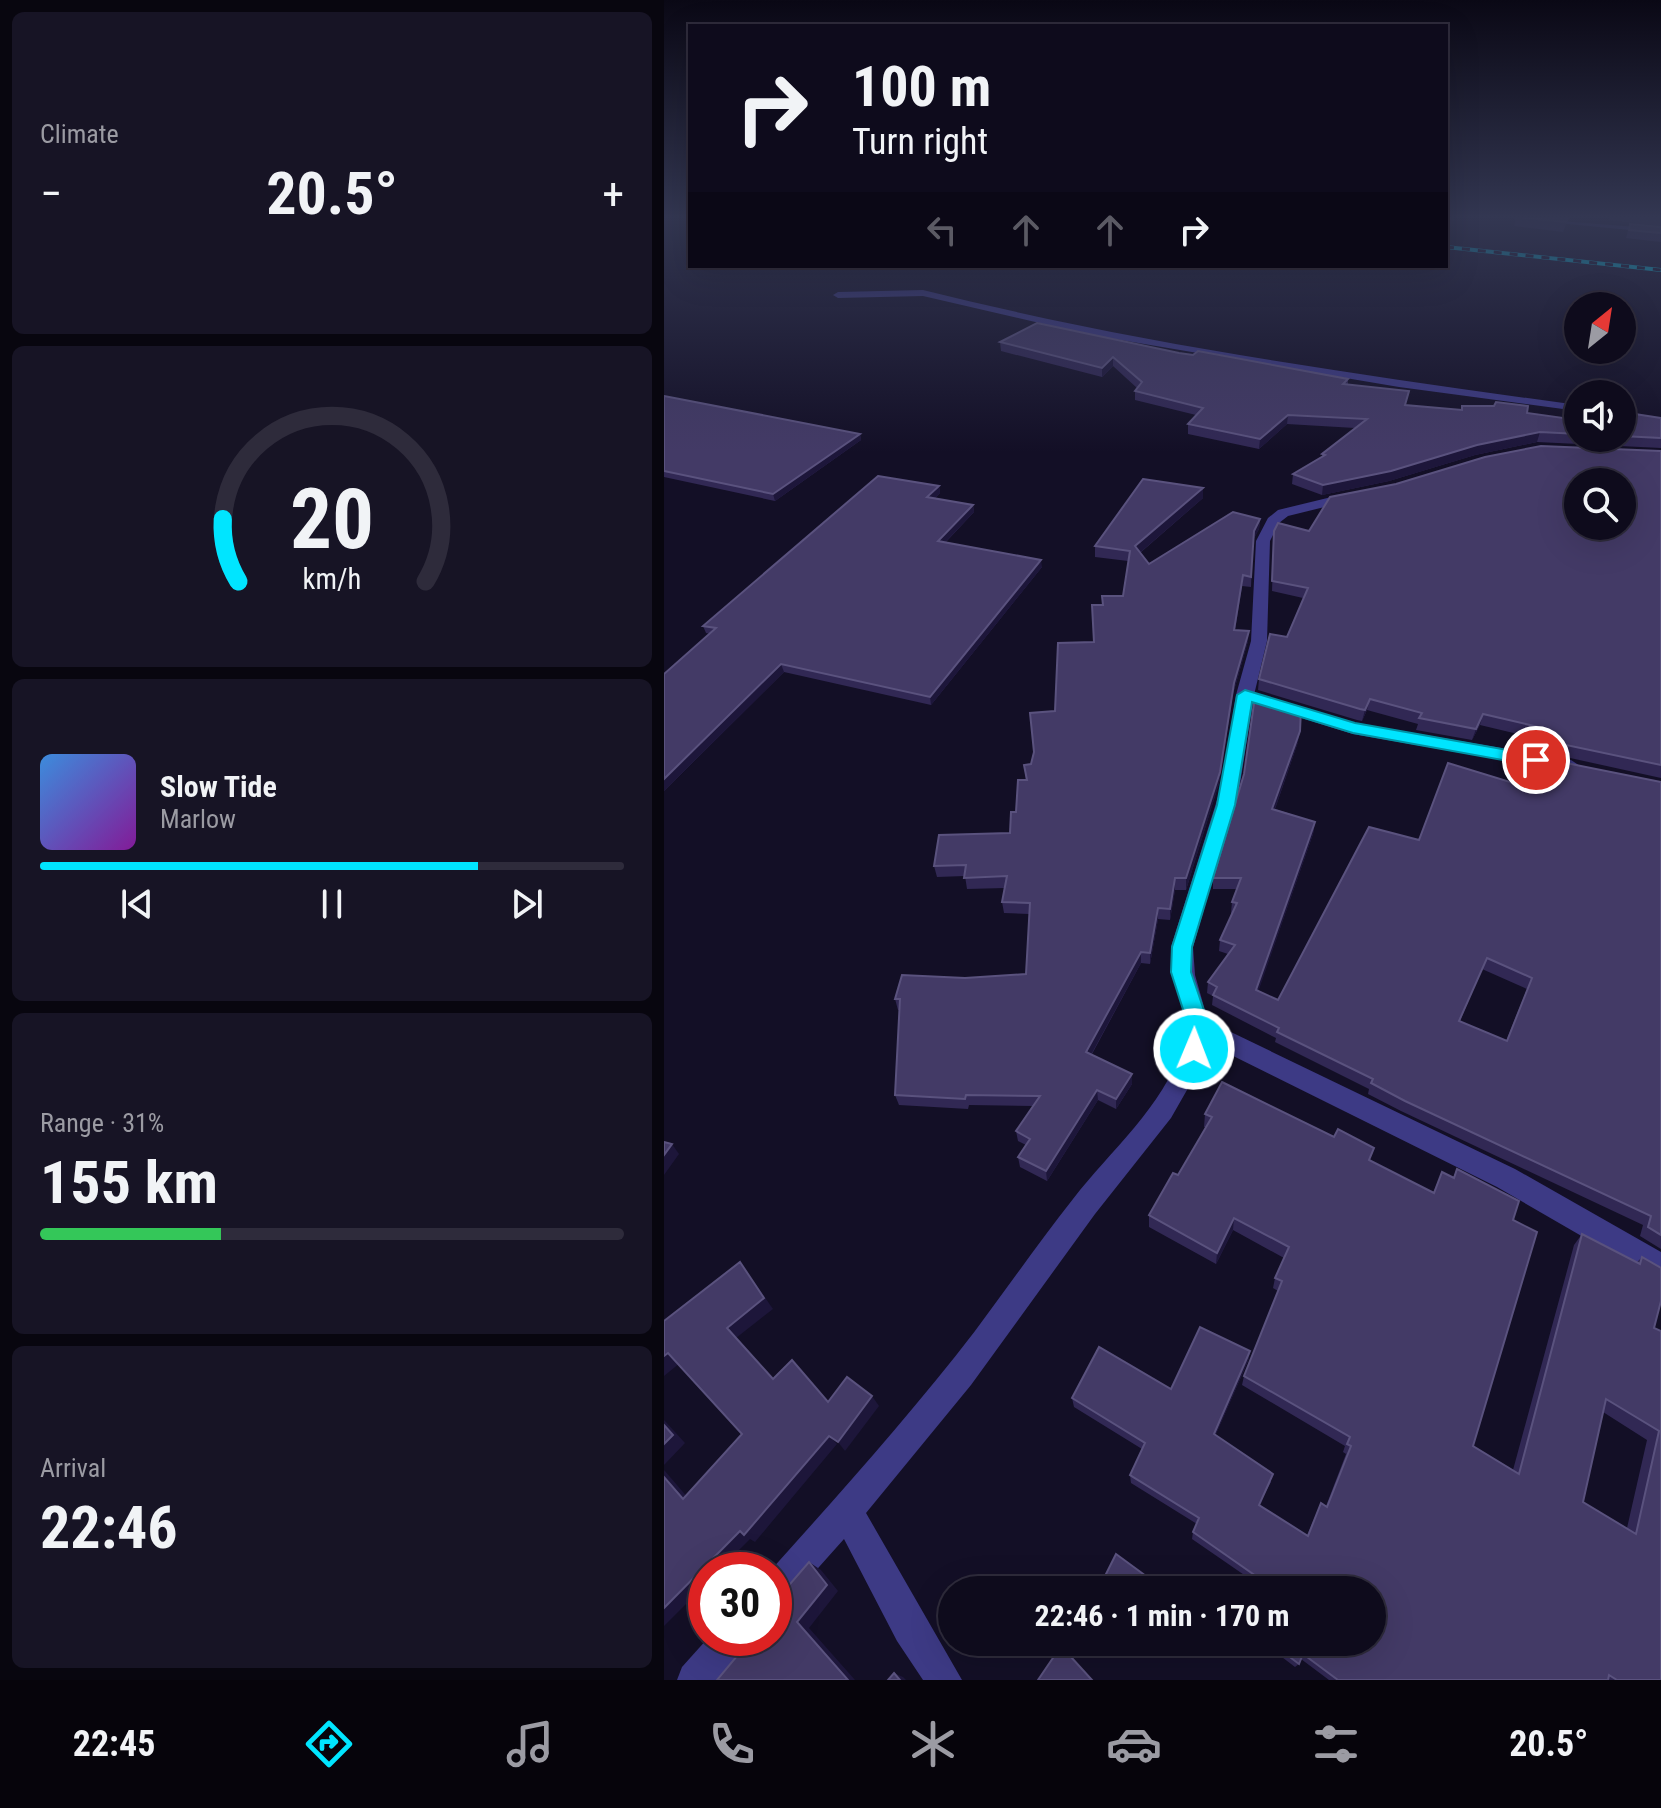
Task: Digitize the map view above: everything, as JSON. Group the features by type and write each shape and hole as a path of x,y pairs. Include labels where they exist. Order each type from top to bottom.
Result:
{"street":[{"path":"932,295 1091,332 1399,384 1564,406"},
{"path":"792,1572 847,1511 984,1344 1085,1205 1169,1099 1186,1069 1199,1028 1181,972 1182,947 1229,795 1245,695 1259,641 1263,541 1273,521 1294,508 1379,490"},
{"path":"1245,695 1353,728 1586,769"},
{"path":"1199,1028 1506,1178 1661,1268"},
{"path":"847,1511 910,1628 944,1680"},
{"path":"695,1680 716,1656"}],"building":[{"path":"1037,323 1179,353 1193,355 1198,351 1348,379 1343,384 1409,391 1405,405 1462,410 1462,406 1494,406 1496,402 1528,406 1527,413 1564,418 1564,433 1540,432 1477,445 1391,471 1323,485 1293,474 1325,455 1322,454 1367,419 1288,415 1260,439 1188,424 1203,408 1135,391 1142,382 1113,357 1102,368 1000,342"},
{"path":"664,396 860,434 773,494 664,471"},
{"path":"1636,414 1661,418 1661,438 1636,437"},
{"path":"1541,446 1564,447 1564,452 1661,451 1661,765 1547,741 1547,729 1483,714 1476,729 1419,718 1422,713 1370,699 1365,710 1360,709 1259,679 1270,634 1287,637 1308,588 1272,581 1274,531 1278,523 1309,531 1330,497 1396,484 1485,457"},
{"path":"878,476 939,486 927,497 973,505 938,541 1041,560 930,697 781,664 664,779 664,674 716,628 703,626"},
{"path":"1143,479 1203,488 1135,546 1149,564 1233,512 1260,519 1254,531 1251,577 1243,575 1234,630 1249,631 1234,683 1220,772 1186,878 1175,878 1170,909 1158,908 1150,953 1141,952 1086,1052 1132,1074 1116,1099 1097,1090 1046,1171 1018,1157 1030,1139 1016,1131 1040,1096 966,1095 965,1099 895,1095 900,999 895,999 902,975 965,978 1026,974 1030,903 1002,902 1007,876 964,878 966,865 934,866 939,835 1010,833 1011,812 1016,812 1018,780 1027,780 1024,765 1031,764 1034,752 1030,713 1055,711 1058,643 1094,642 1092,605 1103,605 1102,596 1123,596 1130,551 1095,546"},
{"path":"1255,696 1301,709 1300,731 1272,809 1315,822 1256,990 1278,1000 1369,827 1419,840 1448,763 1523,786 1524,775 1546,780 1546,759 1661,782 1661,1235 1648,1227 1651,1216 1405,1101 1371,1083 1373,1079 1277,1032 1279,1028 1213,995 1217,987 1208,982 1235,945 1220,940 1237,903 1232,902 1241,878 1213,878 1244,774","holes":["1487,958 1532,978 1507,1041 1459,1021"]},
{"path":"1222,1082 1334,1137 1338,1129 1374,1148 1369,1160 1434,1193 1442,1172 1454,1178 1457,1169 1519,1201 1513,1220 1537,1232 1473,1446 1519,1474 1582,1234 1640,1264 1642,1257 1661,1268 1661,1301 1654,1328 1661,1331 1661,1680 1617,1680 1609,1675 1608,1680 1338,1680 1306,1656 1386,1656 1386,1576 1256,1576 1193,1532 1199,1518 1130,1475 1145,1443 1072,1398 1099,1347 1171,1389 1200,1327 1250,1351 1214,1434 1273,1474 1259,1505 1308,1536 1321,1503 1327,1507 1351,1446 1347,1444 1350,1437 1244,1376 1282,1281 1275,1278 1289,1247 1234,1218 1217,1253 1149,1215 1173,1173 1178,1175 1212,1117 1205,1114","holes":["1606,1399 1659,1431 1636,1534 1583,1502"]},
{"path":"664,1142 672,1144 664,1155"},
{"path":"740,1262 764,1298 727,1328 773,1379 792,1360 828,1402 847,1377 872,1396 838,1442 829,1436 744,1535 740,1531 719,1552 688,1552 688,1584 664,1608 664,1477 683,1499 742,1434 668,1353 664,1356 664,1321"},
{"path":"664,1425 673,1435 664,1444"},
{"path":"1116,1554 1146,1576 1105,1576"},
{"path":"809,1562 827,1585 797,1622 848,1680 717,1680 737,1656 792,1656 792,1582"},
{"path":"1054,1656 1070,1656 1092,1680 1038,1680"},
{"path":"1288,1656 1302,1656 1299,1664"},
{"path":"894,1673 900,1680 888,1680"}],"route":[{"path":"1194,1049 1199,1028 1181,972 1182,947 1226,805 1245,695 1353,728 1536,760"}]}
